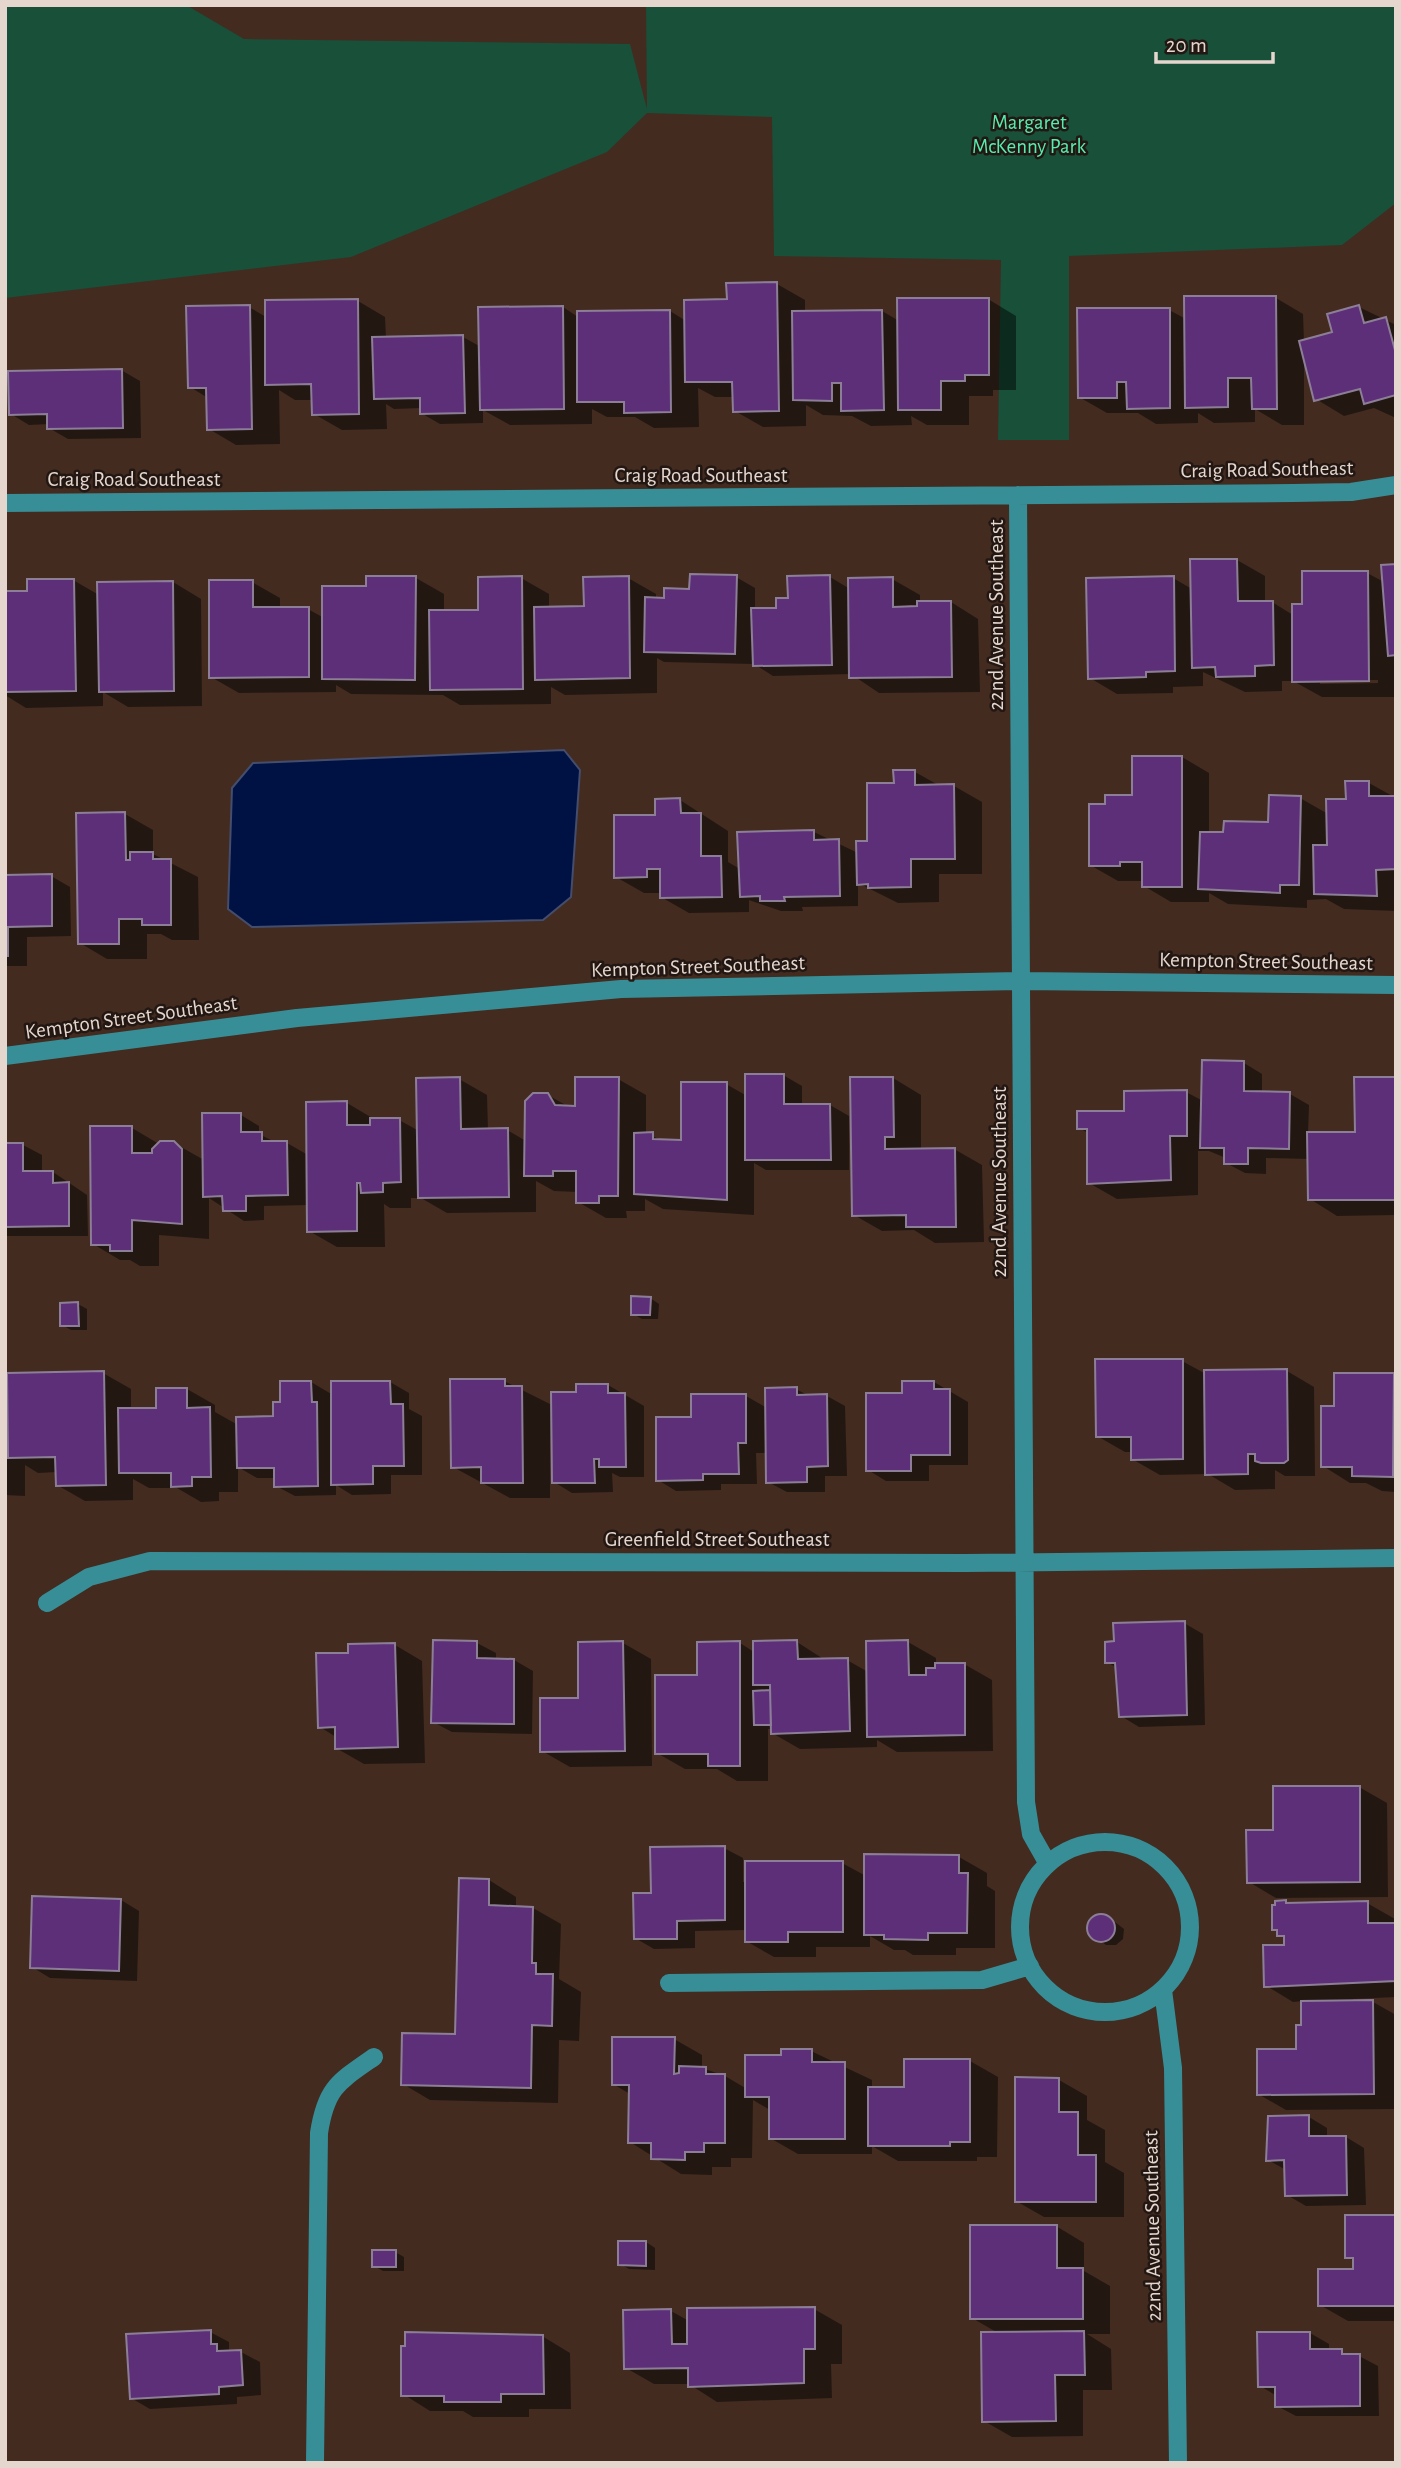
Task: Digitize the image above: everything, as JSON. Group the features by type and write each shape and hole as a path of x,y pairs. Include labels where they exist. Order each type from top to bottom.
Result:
{"street":[{"name":"Craig Road Southeast","path":"5,503 1339,492 1396,485"},
{"name":"22nd Avenue Southeast","path":"1018,495 1026,1802 1031,1834 1048,1864"},
{"name":"Kempton Street Southeast","path":"5,1056 297,1018 621,989 1023,981 1396,985"},
{"name":"Greenfield Street Southeast","path":"47,1603 89,1577 150,1561 1024,1561 1396,1558"},
{"path":"1109,1842 1141,1850 1168,1869 1181,1887 1188,1908 1190,1931 1186,1952 1177,1973 1163,1990 1144,2003 1124,2010 1101,2012 1079,2008 1051,1992 1030,1966 1022,1945 1020,1923 1024,1901 1033,1881 1048,1864 1066,1851 1087,1844 1109,1842"},
{"path":"669,1983 982,1980 1030,1966"},
{"name":"22nd Avenue Southeast","path":"1163,1990 1173,2068 1178,2463"},
{"path":"316,2463 319,2133 322,2112 335,2085 374,2057"}],"green space":[{"name":"Margaret McKenny Park","path":"5,5 186,5 244,39 630,44 647,109 646,5 1396,5 1396,203 1342,245 1069,256 1069,440 998,440 1001,260 774,256 772,117 647,113 607,152 351,257 5,298"}],"shaded area":[{"path":"564,750 580,770 571,897 543,920 252,927 228,909 232,788 253,763"}],"building":[{"path":"777,282 779,411 733,412 732,382 685,382 684,300 727,299 726,283"},
{"path":"1184,296 1276,296 1277,409 1252,409 1251,378 1228,378 1228,407 1185,408"},
{"path":"897,298 989,298 989,375 965,375 965,381 941,381 941,410 898,410"},
{"path":"358,299 359,414 312,415 311,384 265,385 265,300"},
{"path":"250,305 252,429 207,430 206,388 188,388 186,306"},
{"path":"1359,305 1364,323 1386,317 1396,354 1396,395 1364,404 1360,389 1314,401 1299,341 1332,332 1327,314"},
{"path":"563,306 564,409 480,410 478,307"},
{"path":"1077,308 1170,308 1170,408 1127,409 1126,382 1117,382 1117,398 1078,398"},
{"path":"670,310 671,412 624,413 624,402 577,402 577,311"},
{"path":"882,310 884,410 841,411 841,383 832,383 832,401 793,400 792,311"},
{"path":"463,335 465,413 420,414 420,398 374,399 372,337"},
{"path":"122,369 123,428 47,429 47,414 9,415 8,371"},
{"path":"1190,559 1237,559 1238,601 1273,601 1274,665 1255,666 1255,676 1216,677 1215,667 1192,668"},
{"path":"1396,564 1396,655 1388,656 1381,565"},
{"path":"1302,571 1368,571 1369,681 1292,682 1292,604 1302,604"},
{"path":"690,574 737,575 735,654 644,652 645,597 664,598 664,588 689,589"},
{"path":"830,575 832,665 753,666 751,608 776,608 776,598 788,598 787,576"},
{"path":"366,576 416,576 415,680 322,679 322,586 366,586"},
{"path":"522,576 523,689 430,690 429,610 478,610 478,577"},
{"path":"629,576 630,678 535,680 534,607 584,606 583,577"},
{"path":"1174,576 1175,671 1146,672 1146,677 1088,679 1086,578"},
{"path":"893,577 893,607 917,606 917,601 951,601 952,677 849,678 848,578"},
{"path":"27,579 74,579 76,691 5,692 5,591 27,591"},
{"path":"209,580 253,580 253,607 309,607 309,677 209,678"},
{"path":"173,581 174,691 99,692 97,582"},
{"path":"1132,756 1182,756 1182,887 1142,887 1142,862 1120,862 1120,866 1089,866 1089,804 1105,804 1105,795 1132,795"},
{"path":"893,770 915,770 915,785 954,784 955,859 911,859 911,887 868,888 868,884 857,885 856,841 867,841 867,783 894,783"},
{"path":"1345,781 1369,781 1369,796 1396,796 1396,869 1376,870 1377,896 1314,894 1313,845 1327,845 1326,799 1346,799"},
{"path":"1269,795 1301,796 1299,885 1280,885 1280,893 1198,889 1200,832 1223,832 1224,821 1268,822"},
{"path":"680,798 681,813 701,813 701,856 721,856 722,897 660,898 660,869 647,869 647,877 614,878 614,815 655,815 655,799"},
{"path":"125,812 126,860 130,860 130,852 153,852 153,859 171,859 171,925 142,925 142,919 119,919 119,944 78,944 76,813"},
{"path":"814,830 814,840 839,839 840,896 784,897 785,901 760,901 760,896 740,897 737,832"},
{"path":"52,874 52,926 8,927 8,956 5,956 5,875"},
{"path":"1202,1060 1244,1061 1244,1091 1290,1092 1289,1149 1248,1148 1248,1164 1224,1164 1224,1148 1200,1148"},
{"path":"745,1074 784,1074 784,1104 830,1104 831,1160 745,1160"},
{"path":"460,1077 461,1129 508,1128 509,1197 418,1198 416,1078"},
{"path":"575,1077 619,1077 618,1196 599,1196 599,1203 576,1203 576,1171 553,1171 553,1176 524,1176 525,1101 533,1093 548,1093 555,1105 575,1106"},
{"path":"850,1077 893,1077 894,1137 885,1137 885,1149 955,1148 956,1227 906,1227 906,1215 852,1216"},
{"path":"1354,1077 1396,1077 1396,1200 1308,1200 1307,1132 1355,1132"},
{"path":"681,1082 727,1082 727,1200 634,1194 634,1133 653,1132 653,1139 681,1140"},
{"path":"1187,1090 1187,1136 1170,1136 1171,1180 1087,1184 1087,1129 1077,1129 1077,1111 1124,1111 1124,1091"},
{"path":"347,1101 347,1125 370,1125 370,1118 400,1118 401,1182 383,1183 383,1192 361,1193 360,1183 357,1183 357,1231 307,1232 306,1102"},
{"path":"202,1113 241,1113 241,1132 262,1132 262,1141 287,1141 288,1195 246,1196 246,1211 223,1211 222,1196 203,1197"},
{"path":"90,1126 132,1126 132,1153 152,1153 152,1149 160,1141 174,1141 182,1149 182,1224 132,1220 132,1251 110,1251 110,1245 91,1245"},
{"path":"5,1143 23,1143 23,1171 53,1171 53,1183 69,1182 69,1226 5,1227"},
{"path":"631,1296 651,1297 650,1315 631,1315"},
{"path":"78,1302 79,1326 60,1326 60,1303"},
{"path":"1095,1359 1183,1359 1183,1459 1131,1460 1131,1437 1096,1437"},
{"path":"1287,1369 1288,1460 1284,1463 1261,1463 1255,1461 1255,1454 1248,1454 1248,1474 1205,1475 1204,1370"},
{"path":"104,1371 106,1485 56,1486 55,1457 8,1458 7,1373"},
{"path":"1334,1373 1394,1373 1393,1477 1352,1476 1352,1467 1321,1467 1321,1406 1334,1406"},
{"path":"450,1379 505,1379 505,1386 522,1386 523,1483 481,1483 481,1467 451,1468"},
{"path":"280,1381 311,1381 312,1402 317,1402 318,1486 274,1487 274,1468 237,1468 236,1417 273,1416 273,1402 280,1402"},
{"path":"331,1381 390,1381 391,1404 403,1404 404,1466 373,1466 373,1484 331,1485"},
{"path":"902,1381 934,1381 934,1389 950,1389 950,1455 911,1455 911,1471 866,1471 866,1393 902,1393"},
{"path":"576,1384 608,1384 608,1393 625,1393 626,1467 599,1467 599,1459 594,1459 595,1483 552,1483 551,1392 576,1392"},
{"path":"797,1387 797,1395 827,1394 828,1466 807,1467 807,1482 766,1483 765,1388"},
{"path":"156,1388 187,1388 187,1408 210,1407 211,1477 192,1477 192,1486 171,1487 171,1473 119,1473 118,1408 156,1408"},
{"path":"691,1394 746,1394 746,1443 738,1443 739,1474 703,1474 703,1480 656,1481 656,1417 691,1417"},
{"path":"1185,1621 1187,1715 1119,1717 1115,1663 1105,1663 1105,1642 1114,1641 1113,1623"},
{"path":"433,1640 477,1641 477,1658 514,1659 514,1724 431,1723"},
{"path":"797,1640 798,1659 848,1658 850,1731 771,1734 770,1685 753,1685 753,1641"},
{"path":"908,1640 909,1675 926,1675 926,1668 935,1668 935,1663 965,1663 965,1735 867,1737 866,1641"},
{"path":"623,1641 625,1751 540,1752 540,1698 578,1698 578,1642"},
{"path":"740,1641 740,1766 708,1766 708,1754 655,1754 655,1675 697,1675 697,1642"},
{"path":"395,1643 398,1747 335,1749 335,1727 318,1728 316,1653 348,1653 348,1644"},
{"path":"770,1690 771,1725 754,1725 753,1691"},
{"path":"1273,1786 1360,1786 1360,1882 1247,1883 1246,1830 1273,1830"},
{"path":"725,1846 725,1920 677,1921 677,1939 634,1939 633,1893 651,1893 650,1847"},
{"path":"864,1854 959,1855 959,1873 968,1873 967,1933 928,1933 928,1940 884,1939 884,1935 864,1935"},
{"path":"745,1861 843,1861 843,1932 788,1932 788,1942 745,1942"},
{"path":"459,1878 489,1879 489,1905 533,1907 532,1963 536,1963 536,1974 553,1974 552,2026 532,2025 531,2088 401,2085 402,2033 455,2034"},
{"path":"32,1896 121,1899 119,1971 30,1968"},
{"path":"1286,1900 1286,1903 1368,1901 1368,1923 1396,1923 1396,1981 1264,1987 1263,1945 1284,1945 1284,1936 1277,1936 1277,1930 1272,1930 1272,1905 1275,1905 1275,1901"},
{"path":"1101,1914 1111,1918 1115,1928 1111,1938 1101,1942 1091,1938 1087,1928 1091,1918"},
{"path":"1373,2000 1374,2094 1257,2095 1257,2049 1296,2049 1296,2025 1301,2025 1301,2001"},
{"path":"612,2037 675,2037 674,2074 679,2073 679,2066 706,2067 706,2074 725,2074 725,2143 704,2143 704,2152 685,2152 685,2160 651,2159 651,2143 628,2143 629,2085 612,2085"},
{"path":"781,2049 812,2049 812,2062 845,2062 845,2139 769,2139 769,2097 745,2097 745,2055 781,2055"},
{"path":"904,2059 970,2059 970,2142 950,2142 950,2146 868,2146 868,2087 904,2087"},
{"path":"1015,2077 1059,2078 1059,2112 1078,2112 1078,2155 1096,2155 1096,2202 1015,2202"},
{"path":"1309,2115 1309,2136 1346,2136 1347,2195 1285,2196 1284,2160 1266,2161 1268,2116"},
{"path":"1345,2215 1396,2215 1396,2306 1318,2306 1318,2269 1353,2269 1353,2258 1345,2258"},
{"path":"970,2225 1057,2225 1057,2268 1083,2268 1083,2319 970,2319"},
{"path":"618,2241 646,2241 646,2266 618,2265"},
{"path":"372,2250 396,2250 396,2267 372,2267"},
{"path":"815,2307 815,2349 804,2349 804,2383 688,2387 688,2368 624,2369 623,2310 671,2309 672,2344 687,2344 687,2308"},
{"path":"211,2330 211,2344 217,2344 217,2351 241,2350 243,2385 219,2387 219,2394 130,2399 126,2334"},
{"path":"1084,2331 1085,2375 1055,2375 1056,2421 982,2422 981,2332"},
{"path":"405,2332 543,2335 544,2394 501,2394 501,2402 444,2402 444,2396 401,2396 401,2346 405,2346"},
{"path":"1257,2332 1310,2332 1310,2349 1342,2349 1342,2354 1360,2354 1360,2406 1275,2407 1275,2387 1258,2387"}]}
